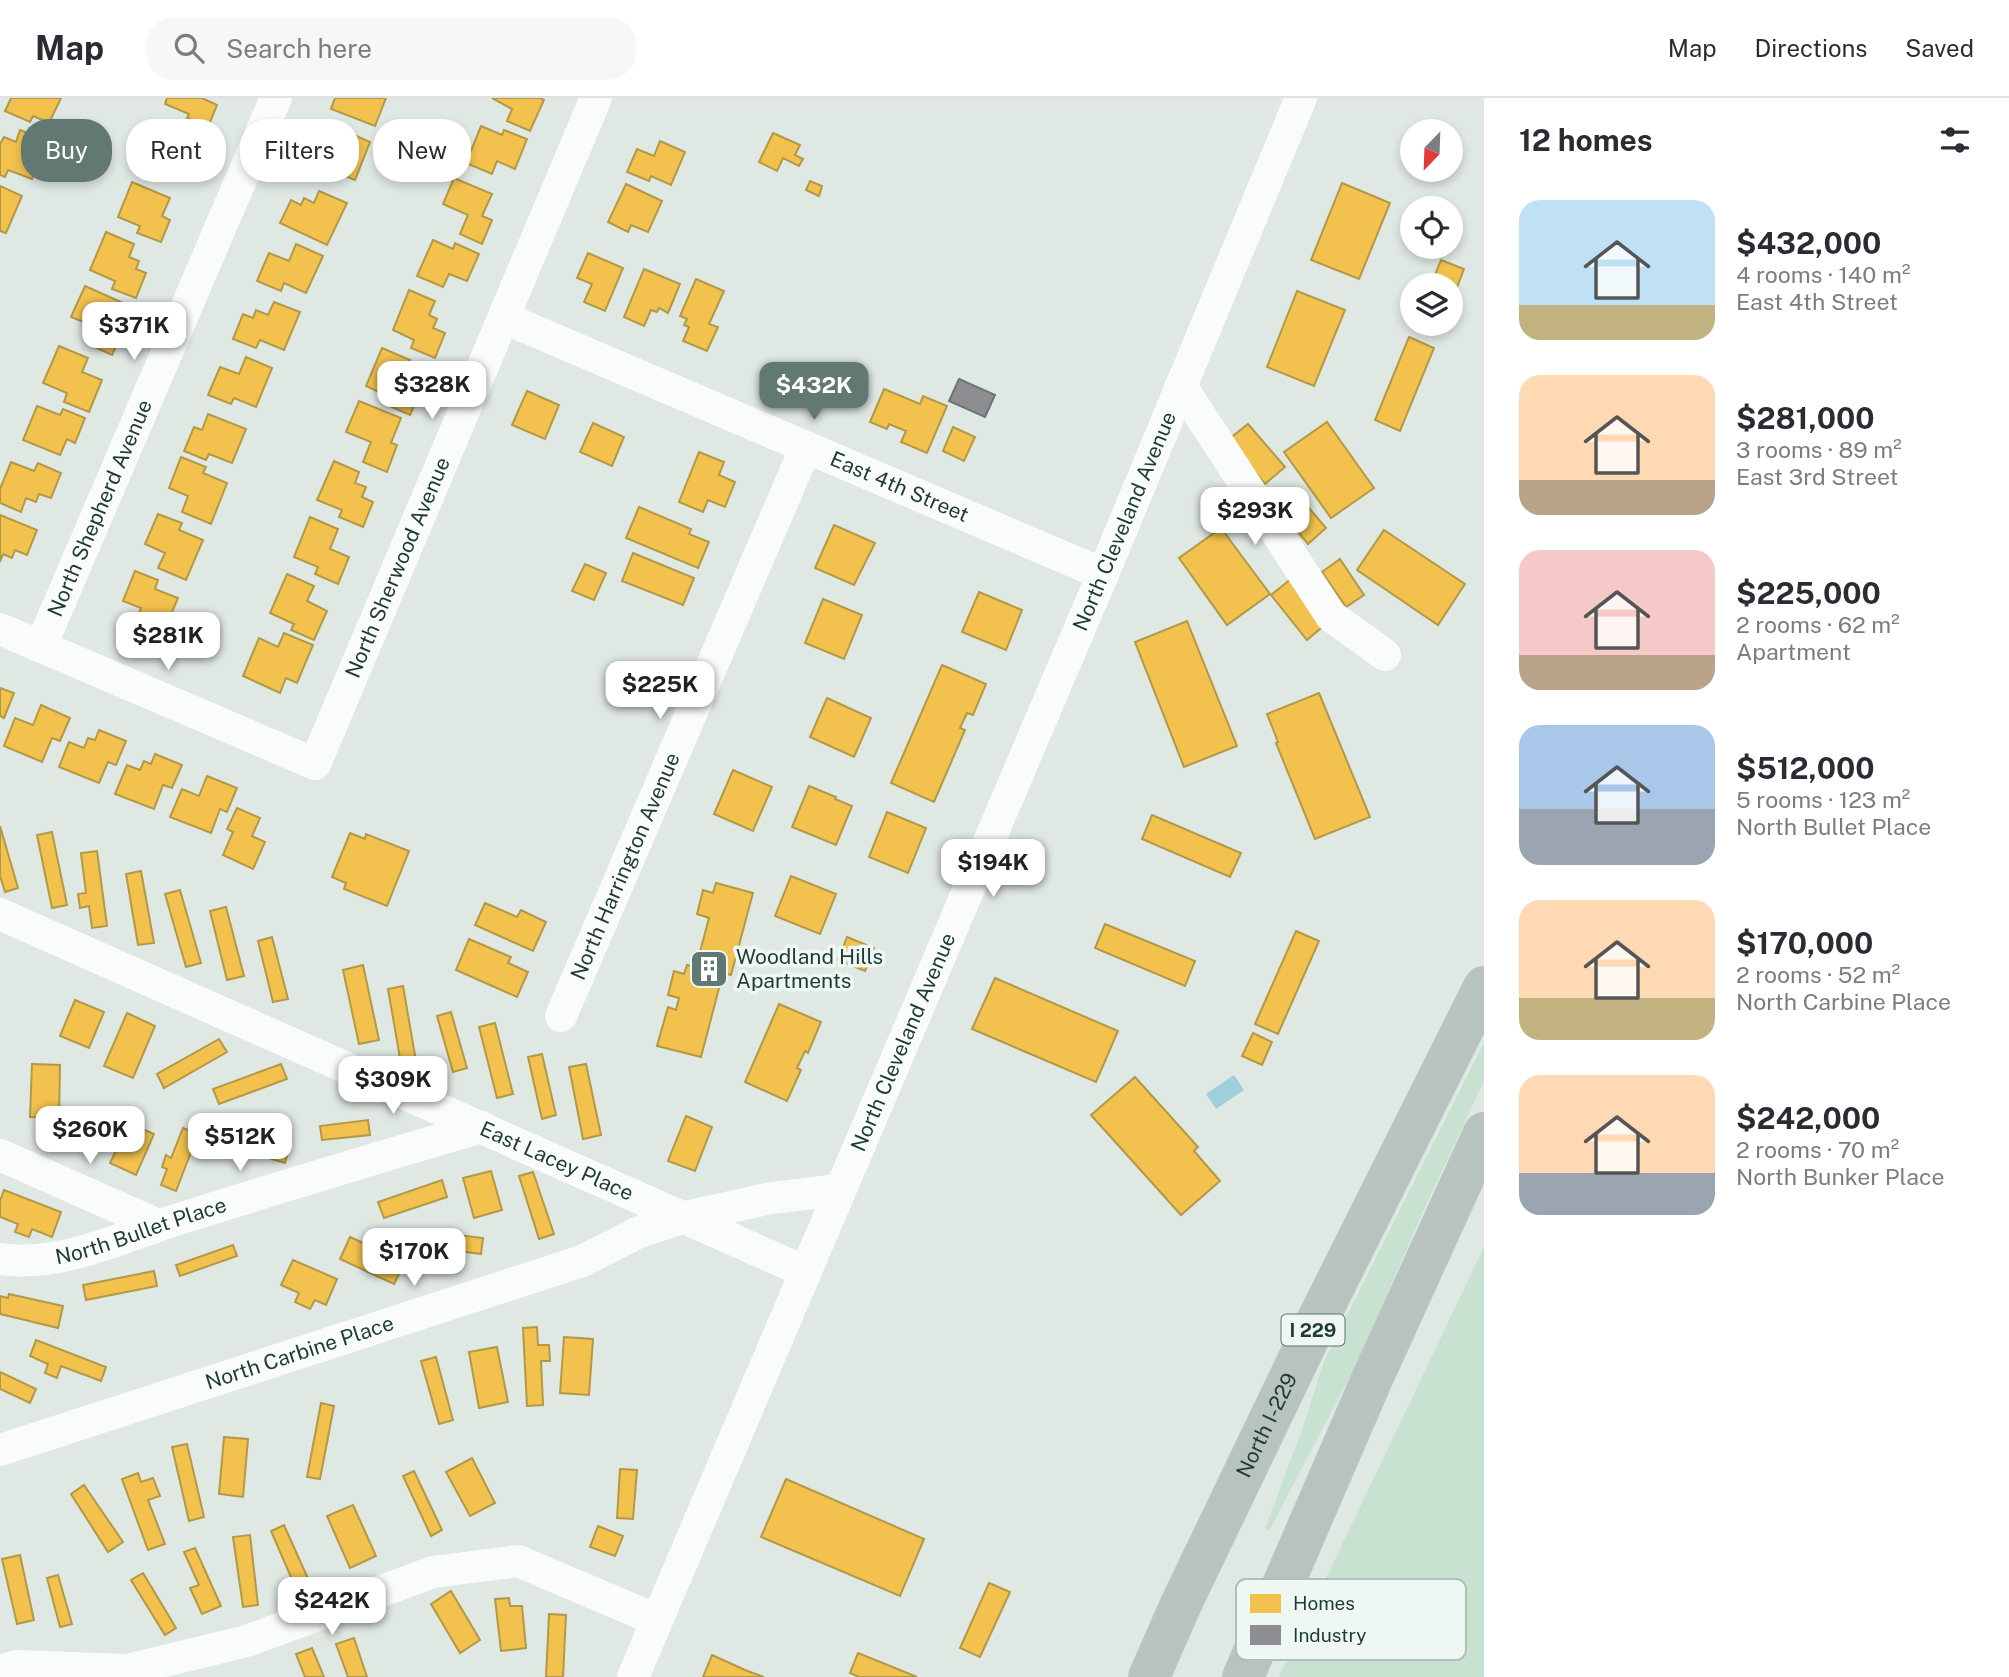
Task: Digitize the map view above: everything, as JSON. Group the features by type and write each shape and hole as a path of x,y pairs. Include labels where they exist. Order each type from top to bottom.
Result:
{"highway":[{"name":"North I-229","path":"1149,1677 1181,1604 1316,1323 1484,987"},
{"path":"1286,1579 1484,1133"},
{"path":"1243,1677 1250,1660"}],"street":[{"name":"North Shepherd Avenue","path":"41,646 276,98"},
{"name":"North Sherwood Avenue","path":"41,646 315,764 596,98"},
{"name":"North Cleveland Avenue","path":"633,1677 1103,574 1301,98"},
{"name":"East 4th Street","path":"504,318 1103,574"},
{"path":"1181,386 1331,616 1385,655"},
{"name":"North Harrington Avenue","path":"561,1016 806,447"},
{"path":"0,629 41,646"},
{"name":"East Lacey Place","path":"9,925 482,1126 806,1272"},
{"name":"North Bullet Place","path":"0,1259 43,1260 76,1253 158,1225 482,1126"},
{"path":"0,1155 158,1225"},
{"name":"North Carbine Place","path":"0,1450 582,1261 639,1232 685,1217 771,1198 841,1190"},
{"path":"0,1671 16,1666 128,1673 247,1641 433,1572 518,1561 657,1620"}],"green space":[{"path":"1484,1043 1484,1081 1357,1363 1269,1531 1265,1529 1324,1361"},
{"path":"1484,1247 1484,1677 1279,1677 1287,1660 1466,1660 1466,1579 1326,1579"}],"water":[{"path":"1234,1075 1244,1090 1216,1109 1206,1094"}],"building: Homes":[{"path":"11,98 61,98 51,119 33,116 32,119 23,119 5,111"},
{"path":"167,98 202,98 217,105 211,119 189,119 187,118 189,114 165,104"},
{"path":"335,98 386,98 378,119 373,119 373,125 331,109"},
{"path":"492,98 544,100 530,131 507,121 512,109"},
{"path":"481,126 502,135 504,130 527,139 515,169 497,161 492,174 471,165 471,151"},
{"path":"20,130 21,175 8,170 5,177 0,175 0,144 4,137 16,142"},
{"path":"773,133 800,145 795,155 803,159 799,166 783,158 777,171 759,162"},
{"path":"359,137 370,142 359,170"},
{"path":"660,141 685,152 671,185 651,176 649,181 627,172 637,149 654,156"},
{"path":"810,181 822,186 819,196 806,190"},
{"path":"132,182 170,198 162,216 170,220 161,242 137,233 140,226 118,217"},
{"path":"452,182 464,182 492,194 482,216 492,220 482,244 460,234 468,215 443,204"},
{"path":"1342,183 1390,203 1359,279 1311,260"},
{"path":"626,184 662,201 648,232 631,225 628,232 608,222"},
{"path":"0,186 22,196 6,233 0,231"},
{"path":"319,191 347,203 327,245 280,223 291,200 301,205 304,198 314,203"},
{"path":"106,232 134,244 129,257 139,261 136,269 146,273 136,298 112,289 115,281 90,270"},
{"path":"433,240 453,249 455,243 479,254 467,281 449,274 443,287 417,276"},
{"path":"296,244 323,256 306,293 284,283 281,291 257,281 269,253 289,261"},
{"path":"588,253 623,268 605,311 584,302 592,284 577,278"},
{"path":"1441,260 1464,269 1462,273 1436,273"},
{"path":"644,269 680,284 668,313 659,308 657,312 651,310 644,326 624,317"},
{"path":"696,279 724,291 709,324 718,327 707,351 683,341 689,327 684,325 687,319 680,316"},
{"path":"85,286 121,302 117,312 121,315 116,327 123,331 112,355 88,344 96,327 71,317"},
{"path":"409,290 435,301 429,315 437,319 433,328 445,333 435,358 411,348 414,340 393,330"},
{"path":"1297,291 1345,310 1314,386 1267,367"},
{"path":"274,302 300,312 284,350 260,340 256,348 233,339 243,314 253,318 256,310 268,315"},
{"path":"1409,337 1434,348 1400,431 1375,420"},
{"path":"59,346 88,358 82,372 102,380 89,412 64,402 67,393 43,383"},
{"path":"382,348 410,360 404,374 424,383 410,415 387,405 390,397 366,386"},
{"path":"246,357 272,368 256,407 234,398 231,404 208,395 220,367 239,374"},
{"path":"884,389 920,404 923,396 947,406 927,453 901,442 906,431 889,424 887,429 870,422"},
{"path":"527,391 559,405 545,439 512,425"},
{"path":"359,401 401,418 391,443 397,445 387,472 363,462 371,442 346,432"},
{"path":"37,406 60,415 63,409 85,418 75,443 67,439 60,455 23,440"},
{"path":"208,414 246,429 232,463 209,454 206,460 184,451 194,427 202,430"},
{"path":"1327,422 1374,488 1331,518 1284,452"},
{"path":"593,423 624,437 612,466 580,452"},
{"path":"1248,424 1285,467 1265,484 1228,440"},
{"path":"953,427 975,437 964,461 943,451"},
{"path":"699,452 724,462 719,475 735,482 725,507 708,500 703,512 679,502"},
{"path":"181,457 206,467 203,473 227,483 211,524 182,512 188,496 169,488"},
{"path":"334,461 359,472 355,483 366,487 362,497 373,502 363,527 339,517 342,510 317,500"},
{"path":"11,462 34,471 38,463 61,473 51,498 39,494 36,502 26,498 21,512 0,503 0,489"},
{"path":"1297,494 1326,528 1308,544 1279,509"},
{"path":"639,507 691,529 689,534 709,542 698,568 626,538"},
{"path":"158,514 182,523 179,530 203,540 186,580 158,568 165,553 145,544"},
{"path":"0,515 37,530 27,555 15,550 12,558 3,554 0,562"},
{"path":"310,517 338,529 330,549 349,557 338,584 315,574 318,567 294,557"},
{"path":"834,525 875,543 854,585 815,568"},
{"path":"1221,528 1270,594 1227,625 1179,558"},
{"path":"1384,530 1465,584 1438,625 1357,570"},
{"path":"633,553 694,578 683,605 622,581"},
{"path":"1340,559 1364,595 1346,607 1322,572"},
{"path":"585,564 606,573 594,600 572,591"},
{"path":"135,571 158,580 155,589 178,598 162,636 134,625 141,608 123,601"},
{"path":"287,574 314,586 307,601 327,611 314,640 291,630 294,624 270,613"},
{"path":"1291,579 1327,623 1307,640 1271,595"},
{"path":"979,592 1022,610 1006,650 962,632"},
{"path":"823,599 862,615 844,659 805,643"},
{"path":"1187,621 1237,746 1184,767 1135,642"},
{"path":"284,633 313,645 297,683 286,678 280,693 243,676 259,638 278,647"},
{"path":"942,665 986,684 973,715 967,713 960,728 965,730 934,802 891,783"},
{"path":"0,688 14,693 4,718 0,716"},
{"path":"1319,693 1370,817 1315,839 1267,714"},
{"path":"827,698 871,718 854,757 810,737"},
{"path":"41,705 70,718 60,741 52,738 42,762 4,746 15,718 33,725"},
{"path":"99,730 126,741 116,765 108,762 99,783 59,767 69,742 84,748 88,738 95,740"},
{"path":"155,754 182,765 172,788 163,785 154,809 115,794 127,765 140,770 144,761 151,764"},
{"path":"733,770 772,787 753,831 714,814"},
{"path":"207,776 237,788 227,812 220,809 211,833 170,817 182,789 199,796"},
{"path":"809,786 852,806 836,845 792,827"},
{"path":"237,808 260,818 252,836 265,842 253,869 223,855 233,832 227,829"},
{"path":"887,812 926,828 908,873 869,857"},
{"path":"1152,815 1241,853 1230,877 1142,839"},
{"path":"0,826 18,888 5,892 0,876"},
{"path":"52,832 67,905 52,908 37,835"},
{"path":"350,833 365,839 366,834 409,851 387,906 344,889 346,883 332,877"},
{"path":"97,851 107,926 92,928 89,906 80,908 78,894 86,893 81,853"},
{"path":"141,871 154,943 138,945 126,874"},
{"path":"791,876 836,894 820,934 775,916"},
{"name":"Woodland Hills Apartments","path":"716,883 753,893 731,975 723,973 701,1057 657,1046 668,1007 676,1010 679,998 668,995 674,971 684,974 687,965 696,967 709,918 697,914 703,890 713,893"},
{"path":"180,890 201,963 186,967 165,894"},
{"path":"485,903 517,917 521,910 546,922 533,951 475,925"},
{"path":"226,907 244,976 227,980 210,911"},
{"path":"1105,924 1195,961 1185,986 1095,948"},
{"path":"1296,931 1319,941 1278,1034 1255,1024"},
{"path":"272,937 288,999 273,1002 258,941"},
{"path":"847,937 874,948 865,971 838,960"},
{"path":"469,939 511,957 508,963 528,972 517,997 456,970"},
{"path":"363,965 379,1040 359,1044 343,970"},
{"path":"995,978 1118,1031 1096,1082 972,1029"},
{"path":"403,986 416,1061 401,1064 388,989"},
{"path":"75,1000 104,1012 89,1048 60,1036"},
{"name":"Woodland Hills Apartments","path":"779,1004 821,1022 808,1053 805,1051 797,1068 801,1070 787,1101 745,1082"},
{"path":"451,1012 467,1068 453,1072 437,1016"},
{"path":"127,1013 155,1026 133,1078 104,1066"},
{"path":"495,1023 513,1094 497,1098 479,1027"},
{"path":"1253,1033 1272,1042 1262,1065 1242,1056"},
{"path":"219,1039 227,1052 164,1088 157,1074"},
{"path":"542,1054 556,1115 542,1119 528,1057"},
{"path":"32,1064 60,1065 59,1118 30,1117"},
{"path":"281,1064 287,1079 219,1104 213,1089"},
{"path":"586,1064 601,1135 583,1139 569,1067"},
{"path":"1135,1077 1198,1147 1194,1151 1220,1181 1181,1215 1091,1115"},
{"path":"686,1116 712,1127 695,1171 668,1161"},
{"path":"368,1120 370,1135 322,1140 320,1126"},
{"path":"129,1123 154,1134 136,1175 110,1163"},
{"path":"183,1128 198,1134 176,1191 161,1185 167,1169 162,1167 166,1155 171,1158"},
{"path":"225,1129 289,1148 285,1163 220,1143"},
{"path":"491,1171 502,1210 474,1218 463,1178"},
{"path":"533,1172 554,1234 539,1239 519,1176"},
{"path":"442,1180 447,1197 384,1218 378,1202"},
{"path":"4,1190 61,1212 52,1237 32,1229 29,1237 15,1232 18,1224 0,1217 0,1201"},
{"path":"410,1229 483,1238 481,1254 408,1244"},
{"path":"350,1237 405,1262 394,1284 340,1259"},
{"path":"233,1245 237,1256 180,1276 176,1265"},
{"path":"293,1260 337,1279 326,1305 315,1300 310,1309 295,1302 299,1293 281,1285"},
{"path":"154,1271 157,1286 86,1300 83,1285"},
{"path":"9,1294 63,1306 58,1328 0,1314 0,1296 8,1298"},
{"path":"537,1327 538,1345 549,1345 550,1361 541,1361 543,1405 527,1406 523,1328"},
{"path":"564,1337 593,1339 589,1395 560,1393"},
{"path":"36,1340 106,1367 101,1381 61,1366 57,1378 45,1373 48,1364 30,1356"},
{"path":"497,1347 508,1402 479,1408 469,1352"},
{"path":"436,1357 453,1420 439,1424 421,1361"},
{"path":"0,1372 36,1389 30,1403 0,1389"},
{"path":"321,1403 334,1406 320,1479 307,1477"},
{"path":"224,1437 248,1439 243,1497 219,1494"},
{"path":"187,1444 204,1517 189,1521 172,1447"},
{"path":"472,1458 495,1503 470,1516 446,1472"},
{"path":"620,1469 637,1470 633,1519 617,1518"},
{"path":"414,1471 442,1530 431,1536 403,1476"},
{"path":"138,1473 141,1482 153,1478 160,1496 148,1500 165,1544 148,1550 122,1479"},
{"path":"786,1479 924,1539 900,1596 761,1537"},
{"path":"84,1485 123,1542 108,1552 71,1494"},
{"path":"353,1505 376,1556 350,1568 327,1516"},
{"path":"284,1525 310,1583 296,1589 271,1531"},
{"path":"598,1526 623,1536 615,1556 590,1547"},
{"path":"250,1535 258,1605 243,1607 233,1537"},
{"path":"195,1548 221,1606 202,1614 190,1588 199,1585 184,1552"},
{"path":"20,1555 34,1620 17,1624 2,1559"},
{"path":"143,1573 176,1628 165,1635 131,1580"},
{"path":"58,1575 72,1624 60,1627 47,1578"},
{"path":"989,1583 1010,1592 980,1657 960,1648"},
{"path":"451,1591 480,1640 460,1653 431,1604"},
{"path":"509,1598 510,1606 522,1606 526,1648 501,1651 495,1599"},
{"path":"549,1614 566,1615 563,1677 546,1677"},
{"path":"354,1638 367,1677 348,1677 336,1644"},
{"path":"312,1648 324,1677 305,1677 296,1654"},
{"path":"858,1653 917,1677 859,1677 850,1673"},
{"path":"712,1655 745,1670 764,1677 703,1677"}],"building: Industry":[{"path":"959,379 995,395 985,417 949,401"}],"place":[{"name":"Woodland Hills Apartments","path":"709,969"}]}
